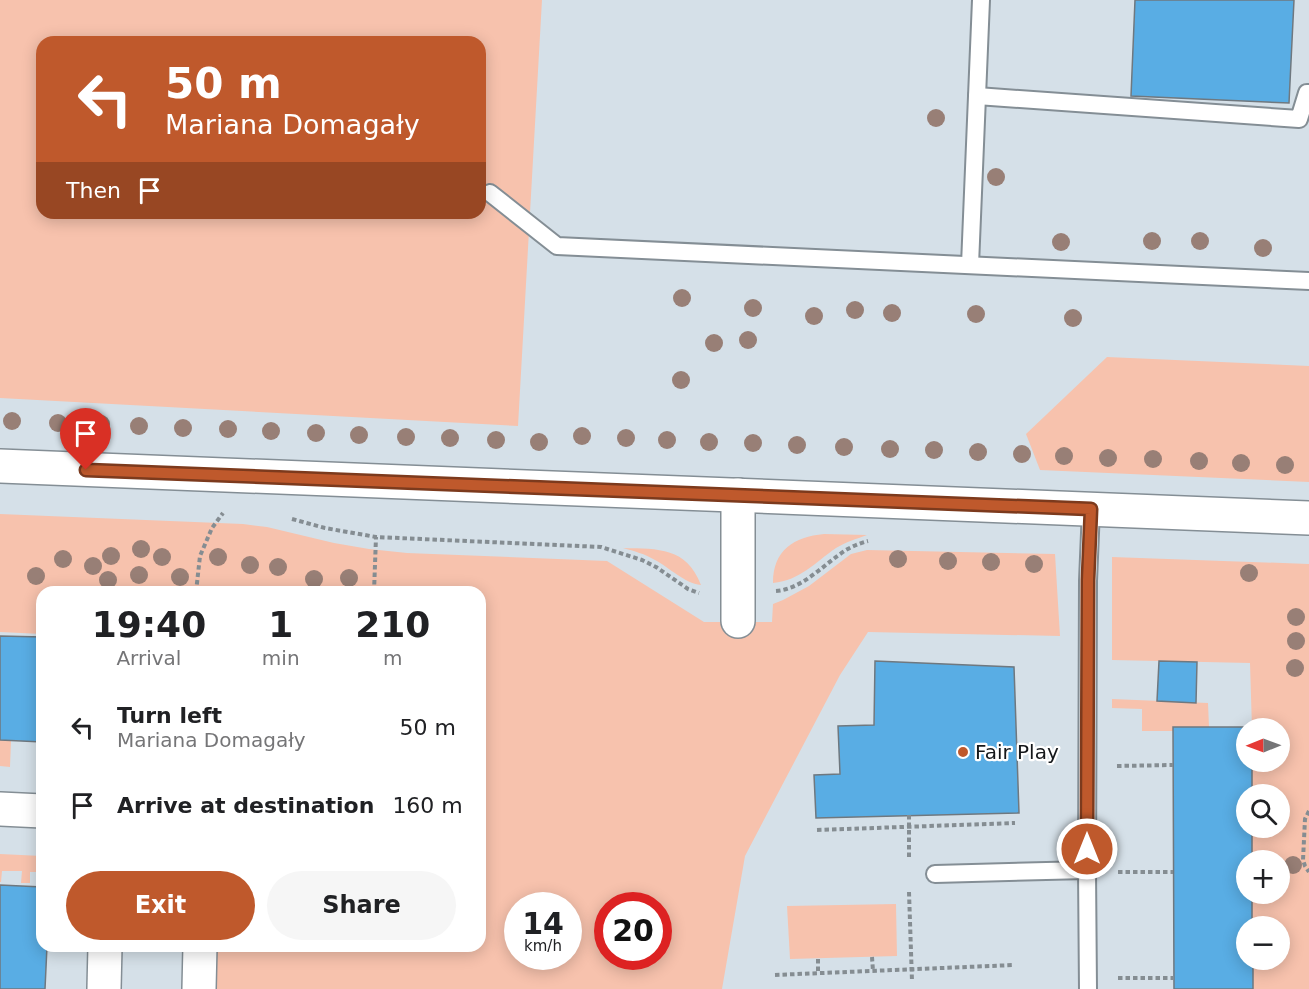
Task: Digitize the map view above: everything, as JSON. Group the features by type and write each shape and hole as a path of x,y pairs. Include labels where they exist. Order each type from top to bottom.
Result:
{"street":[{"path":"0,466 1309,518"},
{"path":"738,495 738,621"},
{"path":"0,809 36,811"},
{"path":"104,989 105,952"},
{"path":"199,989 200,952"}],"lane":[{"path":"970,265 981,0"},
{"path":"977,96 1299,119 1307,93 1309,93"},
{"path":"490,193 556,246 1309,281"},
{"path":"1088,989 1088,580 1091,509"},
{"path":"935,874 1087,870"}],"path":[{"path":"197,586 200,556 212,528 225,510 213,510"},
{"path":"290,518 325,528 376,537 601,547 642,560 688,589 701,593"},
{"path":"374,586 376,537"},
{"path":"774,591 783,591 801,582 845,551 876,538"},
{"path":"1108,766 1173,765"},
{"path":"1309,811 1305,819 1303,860 1309,872"},
{"path":"909,815 909,862"},
{"path":"817,830 1015,823"},
{"path":"1108,872 1173,872"},
{"path":"909,886 912,981"},
{"path":"872,957 873,971"},
{"path":"818,959 818,973"},
{"path":"775,975 1014,965"},
{"path":"1108,978 1173,978"}],"shaded area":[{"path":"0,0 542,0 518,426 0,398"},
{"path":"1107,357 1309,366 1309,482 1040,470 1026,434"},
{"path":"0,514 243,524 267,527 334,543 407,553 607,561 704,622 772,622 773,604 809,586 851,554 867,550 1055,554 1060,636 868,632 840,675 745,856 722,989 215,989 217,952 486,952 486,586 36,586 36,634 0,632"},
{"path":"824,534 867,535 836,548 799,575 773,583 777,562 787,547 803,538"},
{"path":"623,548 660,550 679,557 688,563 701,585 683,578 647,556"},
{"path":"1112,557 1309,564 1309,989 1253,989 1253,970 1290,970 1290,916 1252,916 1252,904 1290,904 1290,850 1252,850 1252,838 1290,838 1290,784 1252,784 1252,772 1290,772 1290,718 1252,718 1250,663 1112,660"},
{"path":"1112,699 1208,703 1209,727 1173,728 1173,731 1142,731 1142,709 1112,708"},
{"path":"0,740 11,741 10,767 0,766"},
{"path":"0,854 36,856 36,872 30,872 30,883 21,883 22,871 2,871 0,882"},
{"path":"896,904 897,956 790,959 787,906"}],"building":[{"path":"1135,0 1294,0 1289,103 1131,96"},
{"path":"0,636 36,637 36,742 0,740"},
{"path":"875,661 1014,667 1019,813 816,818 814,775 840,774 838,726 874,725"},
{"path":"1159,661 1197,662 1196,703 1157,701"},
{"path":"1173,727 1236,727 1236,772 1252,772 1252,784 1236,784 1236,838 1252,838 1252,850 1236,850 1236,904 1252,904 1252,916 1236,916 1236,970 1253,970 1253,989 1174,989"},
{"path":"0,885 36,887 36,952 47,952 45,989 0,989"}],"place":[{"name":"Fair Play","path":"963,752"}],"route":[{"path":"86,470 1091,509 1088,580 1087,849"}]}
